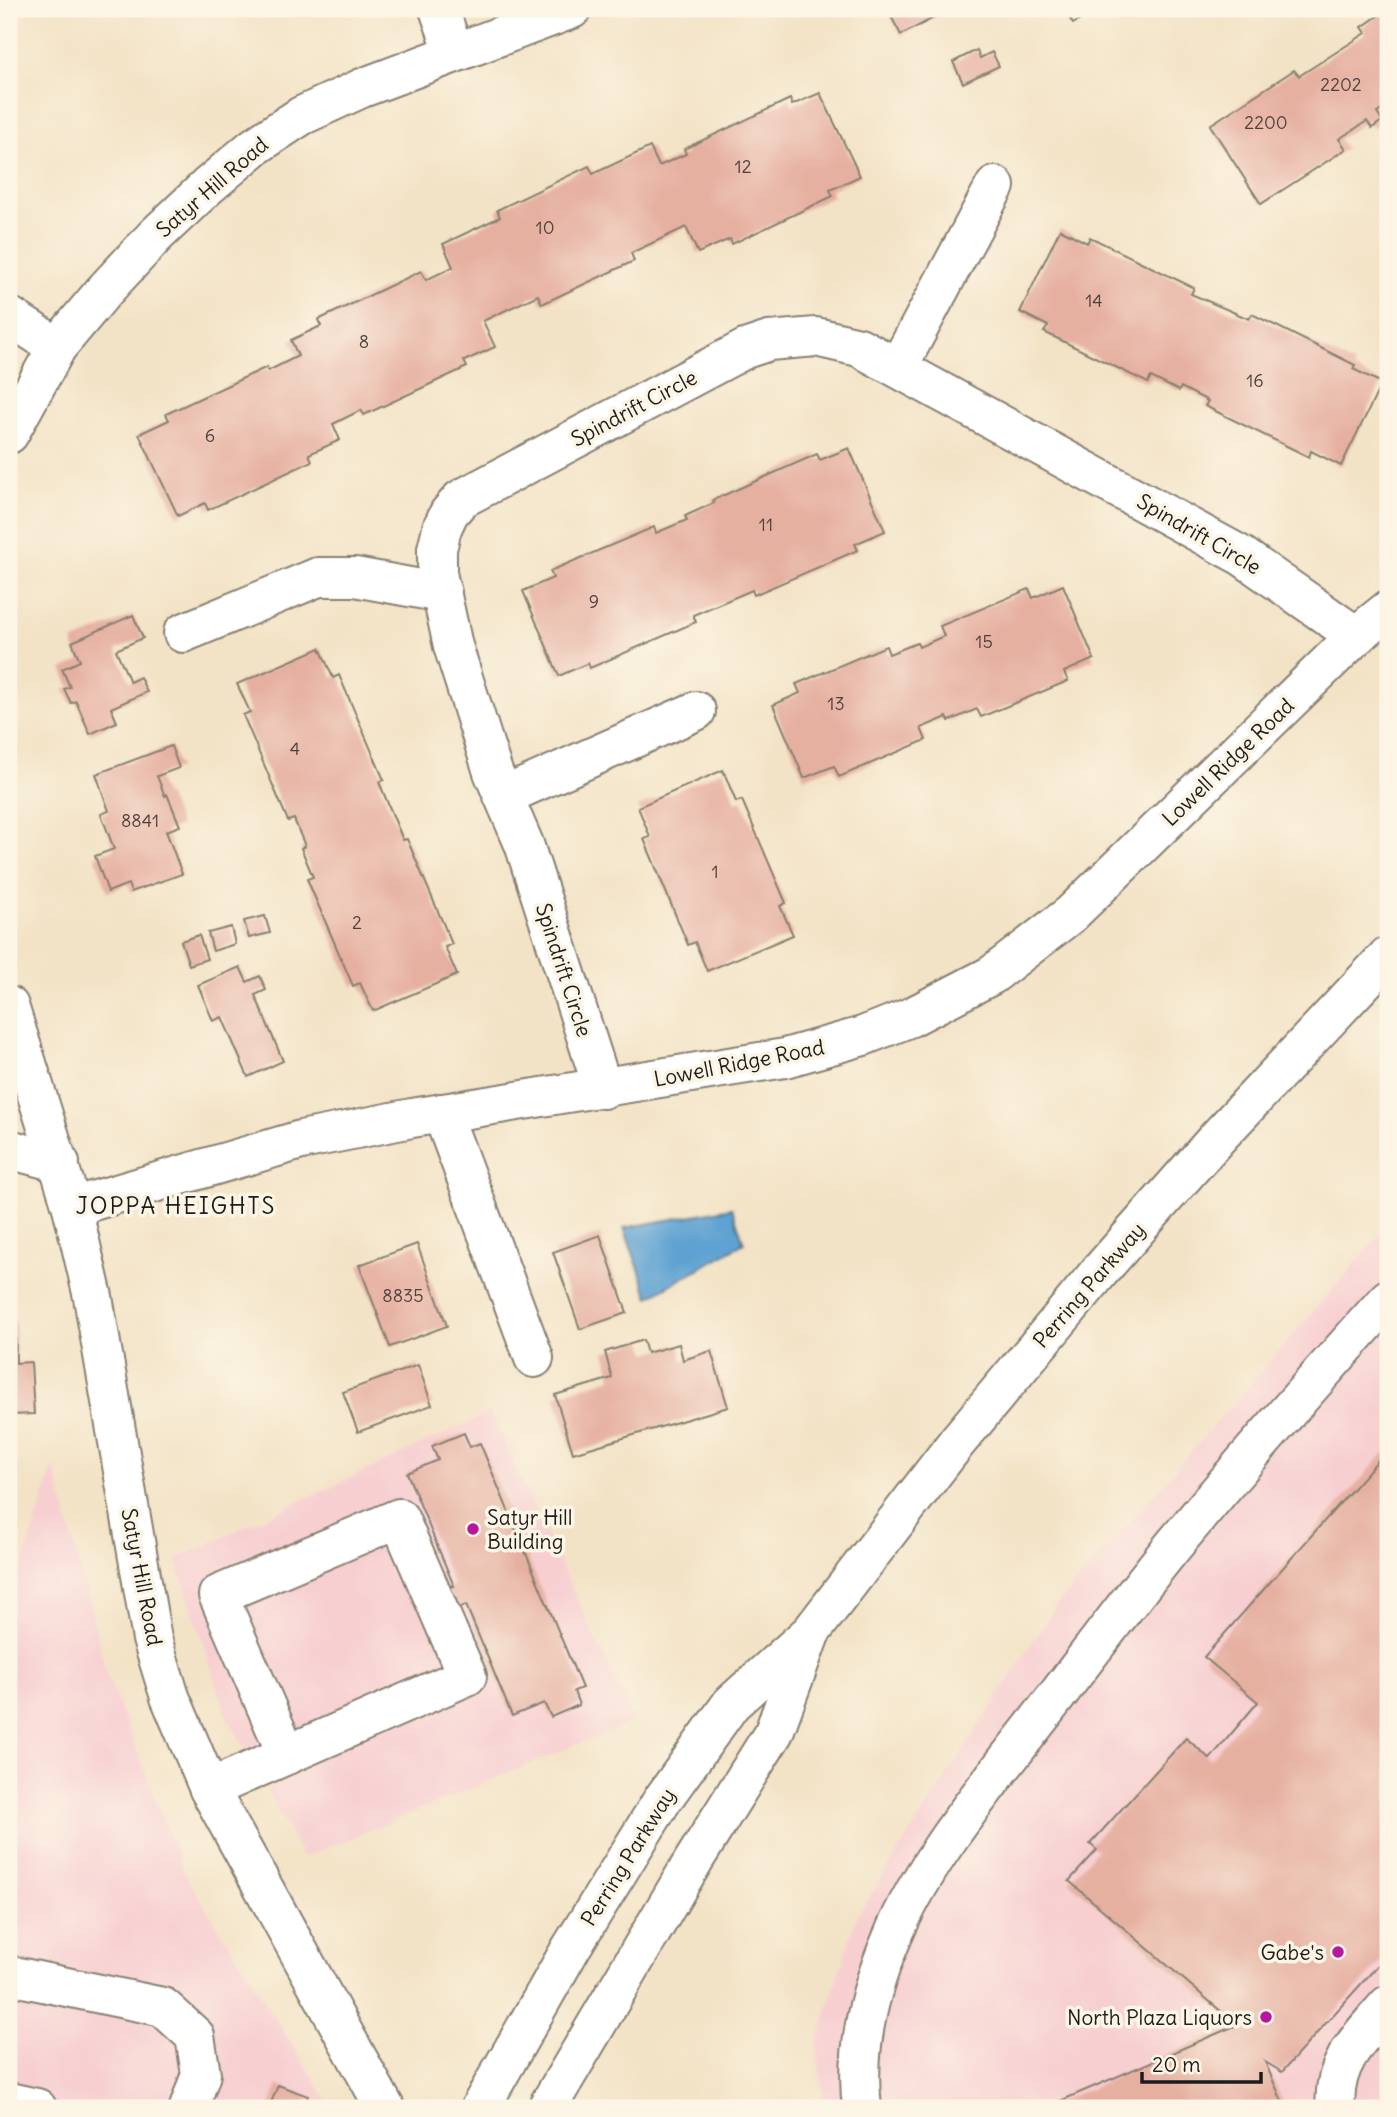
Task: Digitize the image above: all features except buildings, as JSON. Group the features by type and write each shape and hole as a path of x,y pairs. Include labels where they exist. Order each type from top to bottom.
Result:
{"street":[{"path":"439,9 454,52"},
{"name":"Satyr Hill Road","path":"9,433 57,347 104,291 156,235 254,146 300,116 454,52 505,20 572,9"},
{"path":"898,367 995,186"},
{"path":"9,316 57,347"},
{"name":"Spindrift Circle","path":"603,1088 524,844 494,772 453,646 437,573 437,549 449,513 461,499 745,349 769,341 816,337 859,347 898,367 1242,556 1356,636"},
{"path":"183,633 318,578 355,578 442,593"},
{"name":"Lowell Ridge Road","path":"72,1207 301,1140 442,1113 785,1058 863,1036 911,1017 992,975 1070,914 1356,636 1388,610"},
{"path":"504,796 696,711"},
{"name":"Perring Parkway","path":"480,2108 570,1948 663,1799 731,1704 811,1632 957,1442 1100,1271 1218,1137 1388,956"},
{"name":"Satyr Hill Road","path":"9,1006 72,1207 93,1297 152,1640 170,1696 209,1789 385,2108"},
{"path":"442,1113 534,1358"},
{"path":"9,1149 60,1164"},
{"path":"862,2108 862,2048 872,1992 892,1937 916,1890 971,1808 1168,1553 1287,1411 1388,1299"},
{"path":"209,1789 287,1755 467,1676 399,1518 218,1595 287,1755"},
{"name":"Perring Parkway","path":"547,2108 694,1860 774,1732 811,1632"},
{"path":"9,1975 163,2007 195,2036 201,2074 189,2108"},
{"path":"1336,2108 1339,2068 1357,2040 1388,2005"},
{"path":"9,2102 37,2108"}],"shaded area":[{"path":"1388,1226 1388,2108 825,2108 816,2045 857,1916 1056,1606"},
{"path":"490,1413 634,1721 303,1858 225,1712 176,1559"},
{"path":"54,1465 107,1674 184,1872 332,2108 9,2108 9,1608"}],"water":[{"path":"732,1208 744,1243 649,1297 624,1228"}],"place":[{"name":"Satyr Hill Building","path":"473,1529"},
{"name":"Gabe's","path":"1338,1952"},
{"name":"North Plaza Liquors","path":"1266,2017"}],"district":[{"name":"JOPPA HEIGHTS","path":"176,1205"}]}
